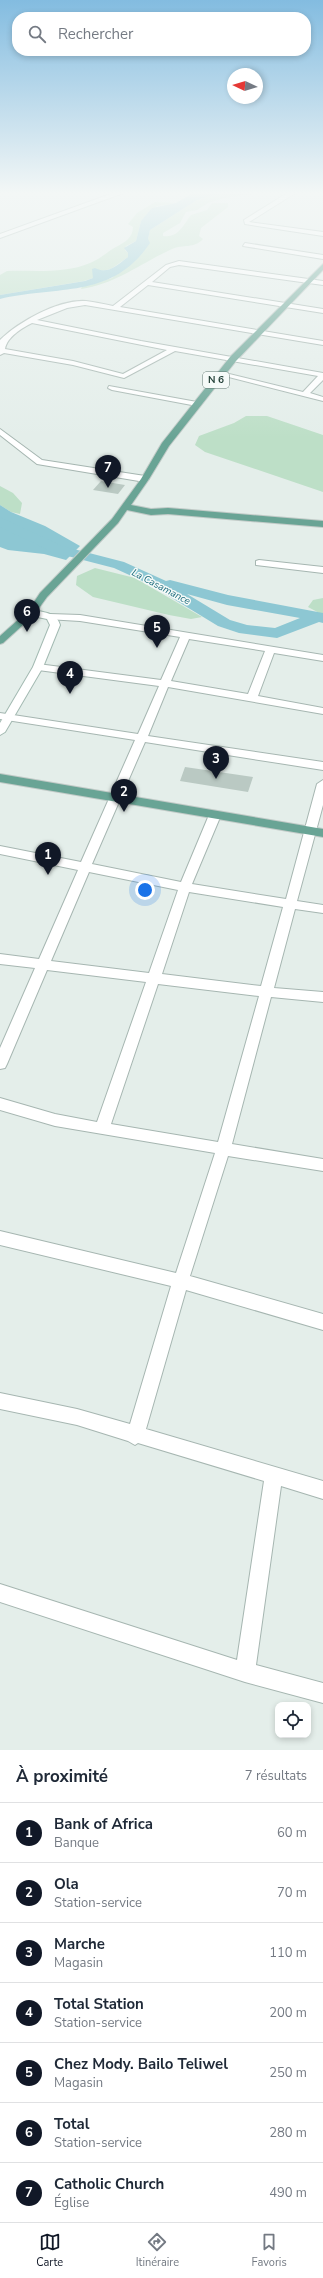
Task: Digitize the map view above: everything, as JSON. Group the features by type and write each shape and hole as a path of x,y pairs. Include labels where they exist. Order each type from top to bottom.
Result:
{"main road":[{"name":"N 6","path":"128,504 166,445 233,359 315,274"},
{"path":"128,504 168,511 323,524"},
{"path":"128,504 151,512"},
{"path":"0,641 31,613 43,595 102,535 128,504"},
{"path":"115,521 126,516 168,511"},
{"path":"0,778 116,795 215,815 323,833"}],"street":[{"path":"116,307 158,274"},
{"path":"261,274 323,283"},
{"path":"145,283 323,311"},
{"path":"173,349 124,376 73,363 1,351 2,343 18,327 74,303 116,307 323,343"},
{"path":"32,321 173,349 323,375"},
{"path":"222,374 323,399"},
{"path":"305,394 323,375"},
{"path":"112,388 197,404"},
{"path":"0,431 40,462 145,479"},
{"path":"259,564 323,570"},
{"path":"31,613 50,617 80,618 185,637 323,658"},
{"path":"0,732 5,716 38,667 55,625 54,620 50,617"},
{"path":"0,1064 185,637"},
{"path":"252,697 270,650"},
{"path":"38,667 252,697 323,711"},
{"path":"5,716 323,766"},
{"path":"135,1436 162,1339 223,1150 291,904 309,830 323,784"},
{"path":"102,1129 185,886 215,815"},
{"path":"0,850 185,886 323,909"},
{"path":"0,959 155,977 266,992 323,997"},
{"path":"0,1104 55,1120 102,1129 223,1150 323,1165"},
{"path":"0,1238 181,1281 323,1322"},
{"path":"0,1401 77,1417 135,1436 323,1490"},
{"path":"245,1672 274,1476"},
{"path":"0,1593 245,1672 323,1693"}],"green space":[{"path":"2,274 98,274 93,278 84,281 0,295 0,275"},
{"path":"116,274 125,274 106,283 81,289 82,287 112,278"},
{"path":"246,416 267,416 323,435 323,492 205,452 195,445 199,436 234,423"},
{"path":"0,486 13,493 22,503 20,514 11,512 0,505"},
{"path":"95,568 135,578 202,617 191,619 169,615 93,597 76,585 77,576"},
{"path":"323,598 323,615 308,607 313,600"}],"water":[{"path":"93,274 119,274 101,282 82,287 0,299 0,295 85,281 93,278"},
{"path":"0,505 11,512 45,526 80,546 66,560 44,554 8,550 0,547"}],"building":[{"path":"101,481 125,485 118,494 93,490"},
{"path":"185,767 253,777 248,792 180,781"}],"waterway":[{"name":"La Casamance","path":"0,521 57,549 119,565 154,581 224,623 245,630 277,633 318,617"},
{"path":"170,585 227,600 318,617"},
{"name":"La Casamance","path":"318,617 323,618"}],"place":[{"name":"Catholic Church","path":"108,488"},
{"name":"Total","path":"27,632"},
{"name":"Chez Mody. Bailo Teliwel","path":"157,648"},
{"name":"Total Station","path":"70,694"},
{"name":"Marche","path":"216,779"},
{"name":"Ola","path":"124,812"},
{"name":"Bank of Africa","path":"48,875"}]}
